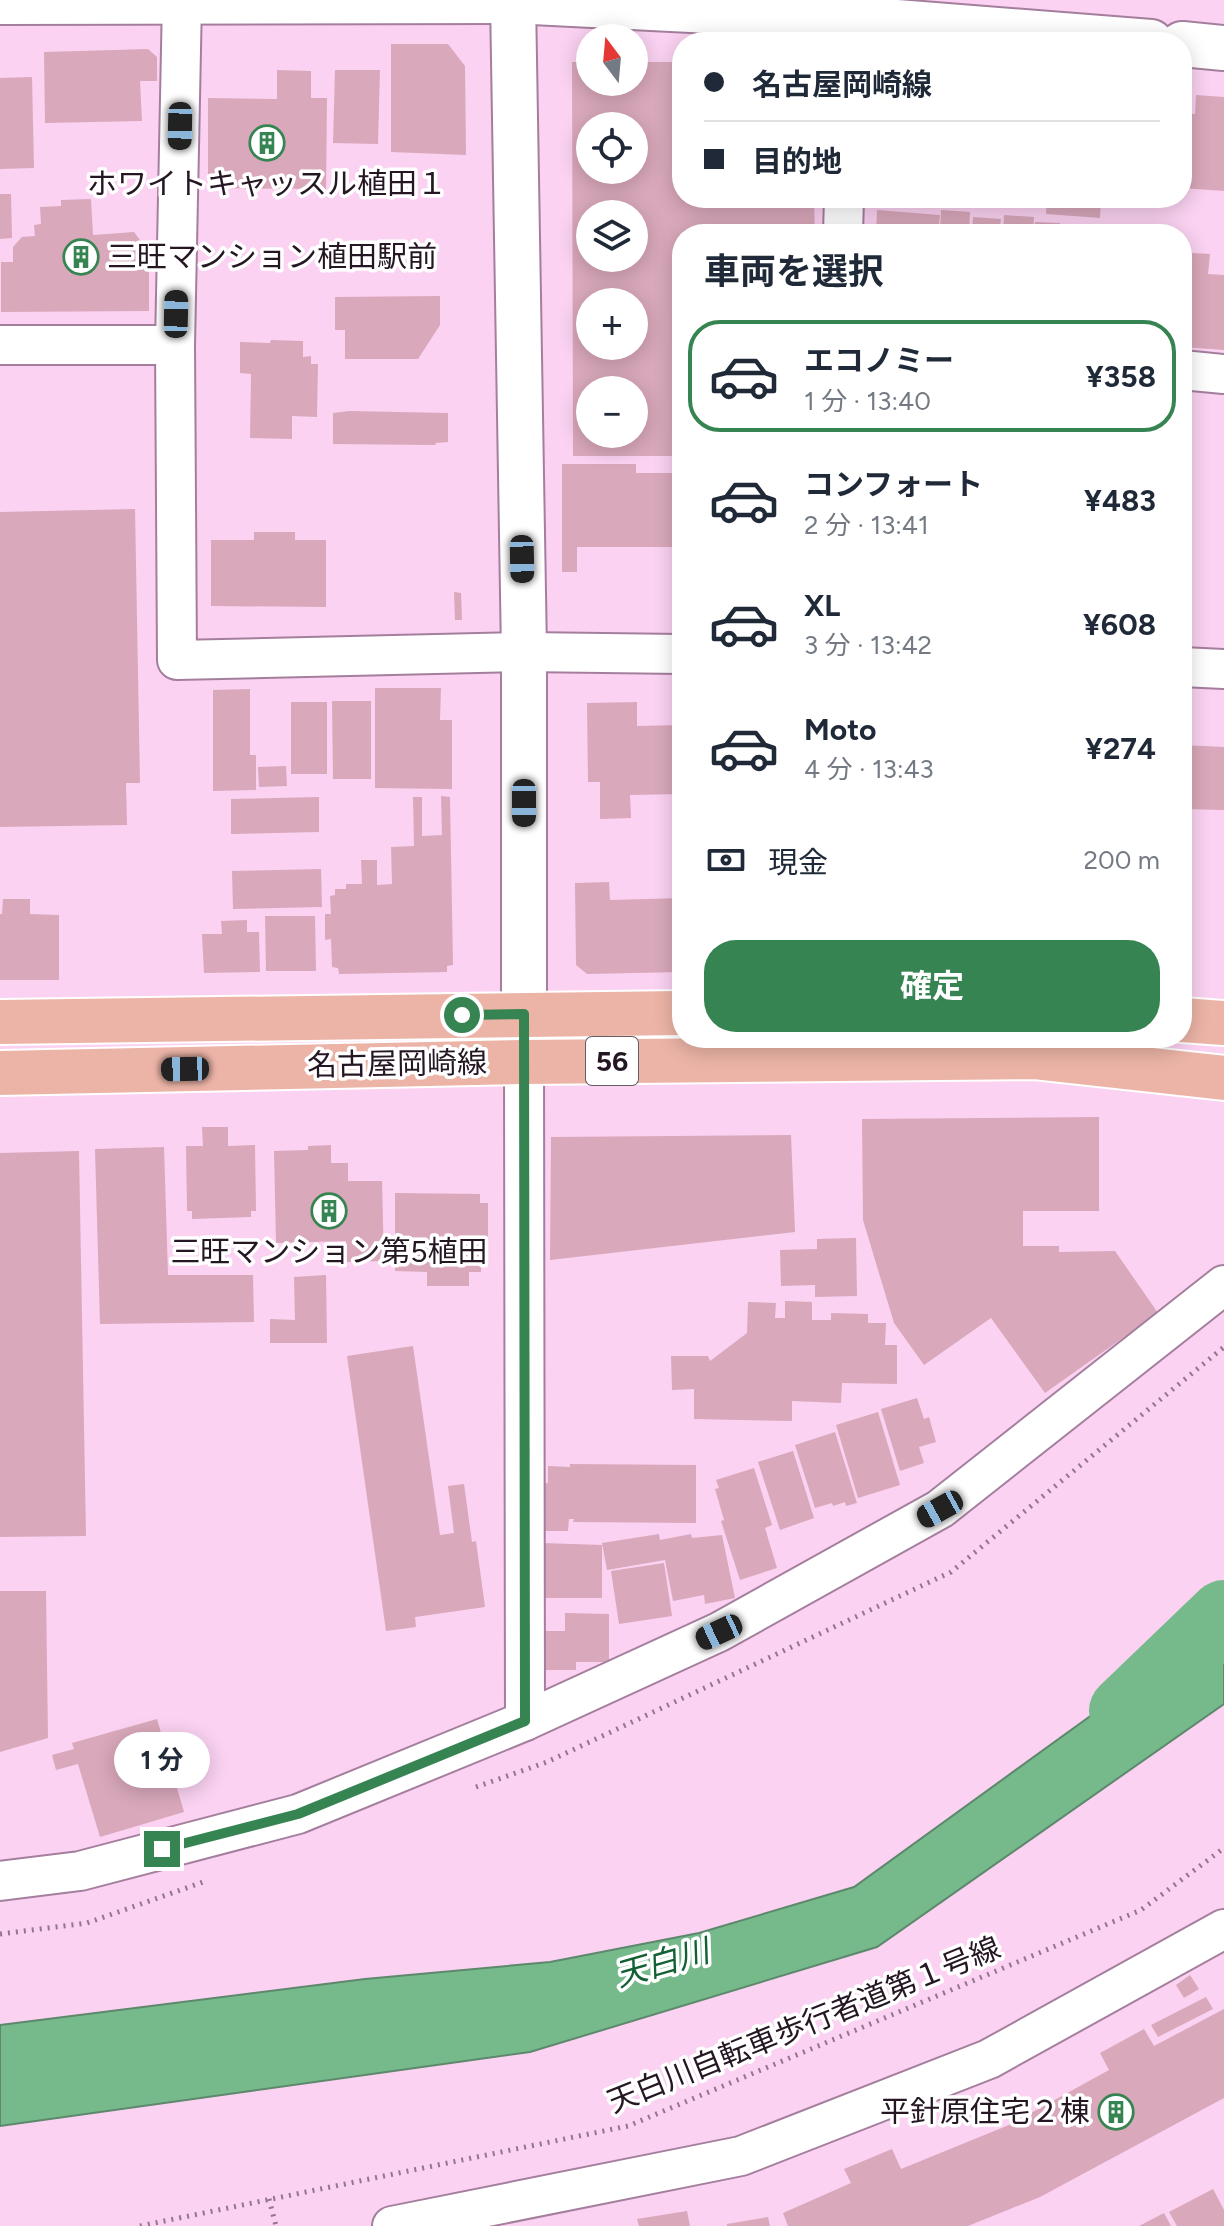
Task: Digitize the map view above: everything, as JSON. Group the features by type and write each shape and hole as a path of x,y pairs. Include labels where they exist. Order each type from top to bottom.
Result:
{"main road":[{"name":"名古屋岡崎線","path":"0,1022 672,1013"},
{"path":"1192,1021 1224,1023"},
{"name":"名古屋岡崎線","path":"0,1073 524,1062 1033,1057 1224,1078"}],"street":[{"path":"182,0 175,345 177,660 524,652 672,654"},
{"path":"513,0 524,652 525,1721"},
{"path":"0,2 513,0 1012,32"},
{"path":"1192,45 1224,48"},
{"path":"0,345 175,345"},
{"path":"1192,371 1224,374"},
{"path":"1192,667 1224,669"},
{"path":"0,1881 80,1871 298,1814 525,1721 719,1632 940,1509 1224,1285"},
{"path":"392,2226 741,2156 989,2059 1224,1929"}],"path":[{"name":"天白川自転車歩行者道第１号線","path":"140,2226 628,2126 1141,1910 1224,1848"},
{"path":"269,2199 276,2226"}],"water":[{"name":"天白川","path":"1172,1638 1224,1649 1224,1704 877,1947 530,2052 0,2126 0,2025 365,1979 550,1962 699,1933 854,1887 1118,1696"}],"building":[{"path":"391,44 448,44 465,66 466,155 391,152"},
{"path":"148,49 157,57 157,81 140,81 142,121 45,123 44,52"},
{"path":"572,62 576,62 576,96 648,96 648,62 672,62 672,208 814,208 815,224 672,224 672,456 573,456"},
{"name":"ホワイトキャッスル植田１","path":"277,70 311,71 311,98 327,98 326,189 208,188 208,98 277,99"},
{"path":"335,70 380,70 378,144 333,143"},
{"path":"32,77 34,168 0,169 0,78"},
{"path":"1196,95 1224,97 1224,191 1192,189 1192,114 1195,114"},
{"path":"0,194 11,194 12,238 0,239"},
{"name":"三旺マンション植田駅前","path":"91,199 93,235 134,232 149,252 149,311 1,312 1,262 13,262 13,247 22,237 35,236 34,225 41,224 40,207 61,206 61,200"},
{"path":"1046,208 1100,208 1100,218 1046,214"},
{"path":"877,210 940,215 939,224 876,224"},
{"path":"941,210 970,212 969,224 940,224"},
{"path":"1004,215 1034,217 1034,224 1004,224"},
{"path":"973,217 1001,219 1000,224 973,224"},
{"path":"1192,253 1210,254 1208,274 1224,275 1224,350 1192,348"},
{"path":"440,296 440,325 418,359 345,359 345,330 335,330 335,297"},
{"path":"271,340 303,341 303,357 311,356 311,364 318,364 317,417 292,416 292,439 250,438 251,374 240,373 240,342 270,343"},
{"path":"333,413 448,413 448,442 435,445 333,444"},
{"path":"562,464 636,464 636,473 672,473 672,547 577,547 577,572 562,572"},
{"path":"135,509 140,783 126,783 127,825 0,827 0,512"},
{"path":"254,532 295,532 295,540 326,540 326,607 211,606 211,540 254,540"},
{"path":"454,592 461,593 462,620 455,620"},
{"path":"375,688 441,688 440,720 452,720 452,789 375,788"},
{"path":"250,689 250,755 256,755 256,790 213,791 213,690"},
{"path":"332,701 371,701 371,779 333,779"},
{"path":"291,702 327,702 327,774 291,774"},
{"path":"637,702 637,726 672,725 672,794 630,795 631,818 600,819 600,782 588,782 587,703"},
{"path":"1192,745 1224,747 1224,810 1192,809"},
{"path":"286,766 287,786 259,787 258,767"},
{"path":"441,796 450,797 453,965 447,966 447,972 339,974 338,968 332,967 331,939 325,940 325,914 331,914 330,896 335,895 335,889 346,889 346,884 362,884 361,860 377,860 377,885 392,884 391,847 414,846 413,797 422,797 422,836 442,835"},
{"path":"319,797 319,832 231,834 231,799"},
{"path":"321,869 322,907 233,909 232,871"},
{"path":"609,882 610,900 672,898 672,972 587,974 576,965 575,883"},
{"path":"3,899 30,899 30,914 59,915 59,980 0,980 0,914"},
{"path":"265,916 315,916 316,971 266,971"},
{"path":"247,920 247,932 259,932 260,972 204,973 202,934 222,934 221,921"},
{"path":"1099,1117 1099,1211 1023,1211 1023,1246 1059,1246 1059,1252 1115,1251 1158,1313 1045,1393 991,1318 924,1365 894,1323 863,1220 862,1119"},
{"path":"202,1127 228,1127 228,1146 255,1145 256,1211 251,1211 251,1217 192,1219 192,1211 187,1211 186,1146 203,1146"},
{"path":"791,1135 795,1232 550,1260 551,1137"},
{"name":"三旺マンション第5植田","path":"331,1145 331,1163 348,1163 348,1181 382,1181 384,1261 346,1262 346,1241 276,1243 274,1151 308,1150 308,1146"},
{"path":"164,1147 168,1275 253,1275 254,1322 100,1324 95,1149"},
{"path":"79,1151 86,1536 0,1537 0,1153"},
{"path":"395,1193 480,1194 480,1203 488,1203 488,1240 481,1240 481,1272 469,1272 469,1286 427,1286 427,1272 395,1271"},
{"path":"856,1238 857,1296 815,1297 815,1285 781,1286 780,1250 817,1249 817,1239"},
{"path":"326,1275 327,1343 270,1343 270,1319 295,1320 294,1277"},
{"path":"785,1301 812,1302 812,1320 831,1320 831,1313 868,1314 868,1323 886,1323 885,1345 897,1345 897,1384 842,1383 841,1403 792,1401 792,1421 694,1419 694,1389 672,1390 671,1356 708,1356 710,1361 747,1333 748,1302 776,1303 775,1318 785,1318"},
{"path":"413,1346 440,1535 454,1533 448,1486 464,1484 485,1607 415,1617 416,1627 386,1631 347,1356"},
{"path":"917,1398 924,1419 929,1417 936,1442 919,1447 924,1463 900,1471 881,1409"},
{"path":"878,1412 900,1485 858,1498 836,1425"},
{"path":"835,1432 857,1503 846,1506 845,1502 833,1506 832,1503 815,1508 795,1445"},
{"path":"793,1451 814,1518 780,1530 758,1462"},
{"path":"570,1464 696,1465 696,1523 573,1522 574,1519 569,1519 568,1531 539,1531 539,1483 548,1483 548,1466 570,1467"},
{"path":"754,1468 772,1525 765,1528 777,1568 740,1580 721,1521 724,1520 715,1489 719,1488 716,1480"},
{"path":"659,1534 660,1540 691,1534 692,1538 722,1535 735,1598 705,1604 704,1595 673,1601 665,1560 607,1570 602,1543"},
{"path":"542,1543 602,1545 602,1598 542,1598"},
{"path":"664,1563 672,1616 619,1624 611,1571"},
{"path":"0,1591 46,1591 48,1738 0,1752"},
{"path":"565,1613 609,1614 609,1662 576,1662 576,1670 542,1670 541,1631 565,1631"},
{"path":"157,1719 184,1812 100,1837 78,1764 56,1770 52,1755 74,1749 72,1743"},
{"path":"1190,1975 1199,1989 1184,1998 1176,1985"},
{"path":"1206,1997 1213,2009 1158,2037 1151,2025"},
{"name":"平針原住宅２棟","path":"1224,2009 1224,2098 1040,2197 968,2226 788,2226 783,2213 851,2183 844,2169 892,2149 901,2169 1009,2125 1109,2070 1100,2053 1144,2029 1154,2046"},
{"path":"1213,2189 1224,2210 1224,2226 1177,2226 1169,2212"},
{"path":"687,2211 690,2226 639,2226 637,2219"},
{"path":"1164,2213 1171,2226 1139,2226"},
{"path":"768,2217 770,2226 727,2226 727,2224"}],"waterway":[{"name":"天白川","path":"1124,1711 1224,1615"}],"place":[{"name":"ホワイトキャッスル植田１","path":"267,143"},
{"name":"三旺マンション植田駅前","path":"81,257"},
{"name":"三旺マンション第5植田","path":"329,1211"},
{"name":"平針原住宅２棟","path":"1116,2112"}],"route":[{"path":"162,1849 298,1814 525,1721 524,1014 462,1015"}]}
